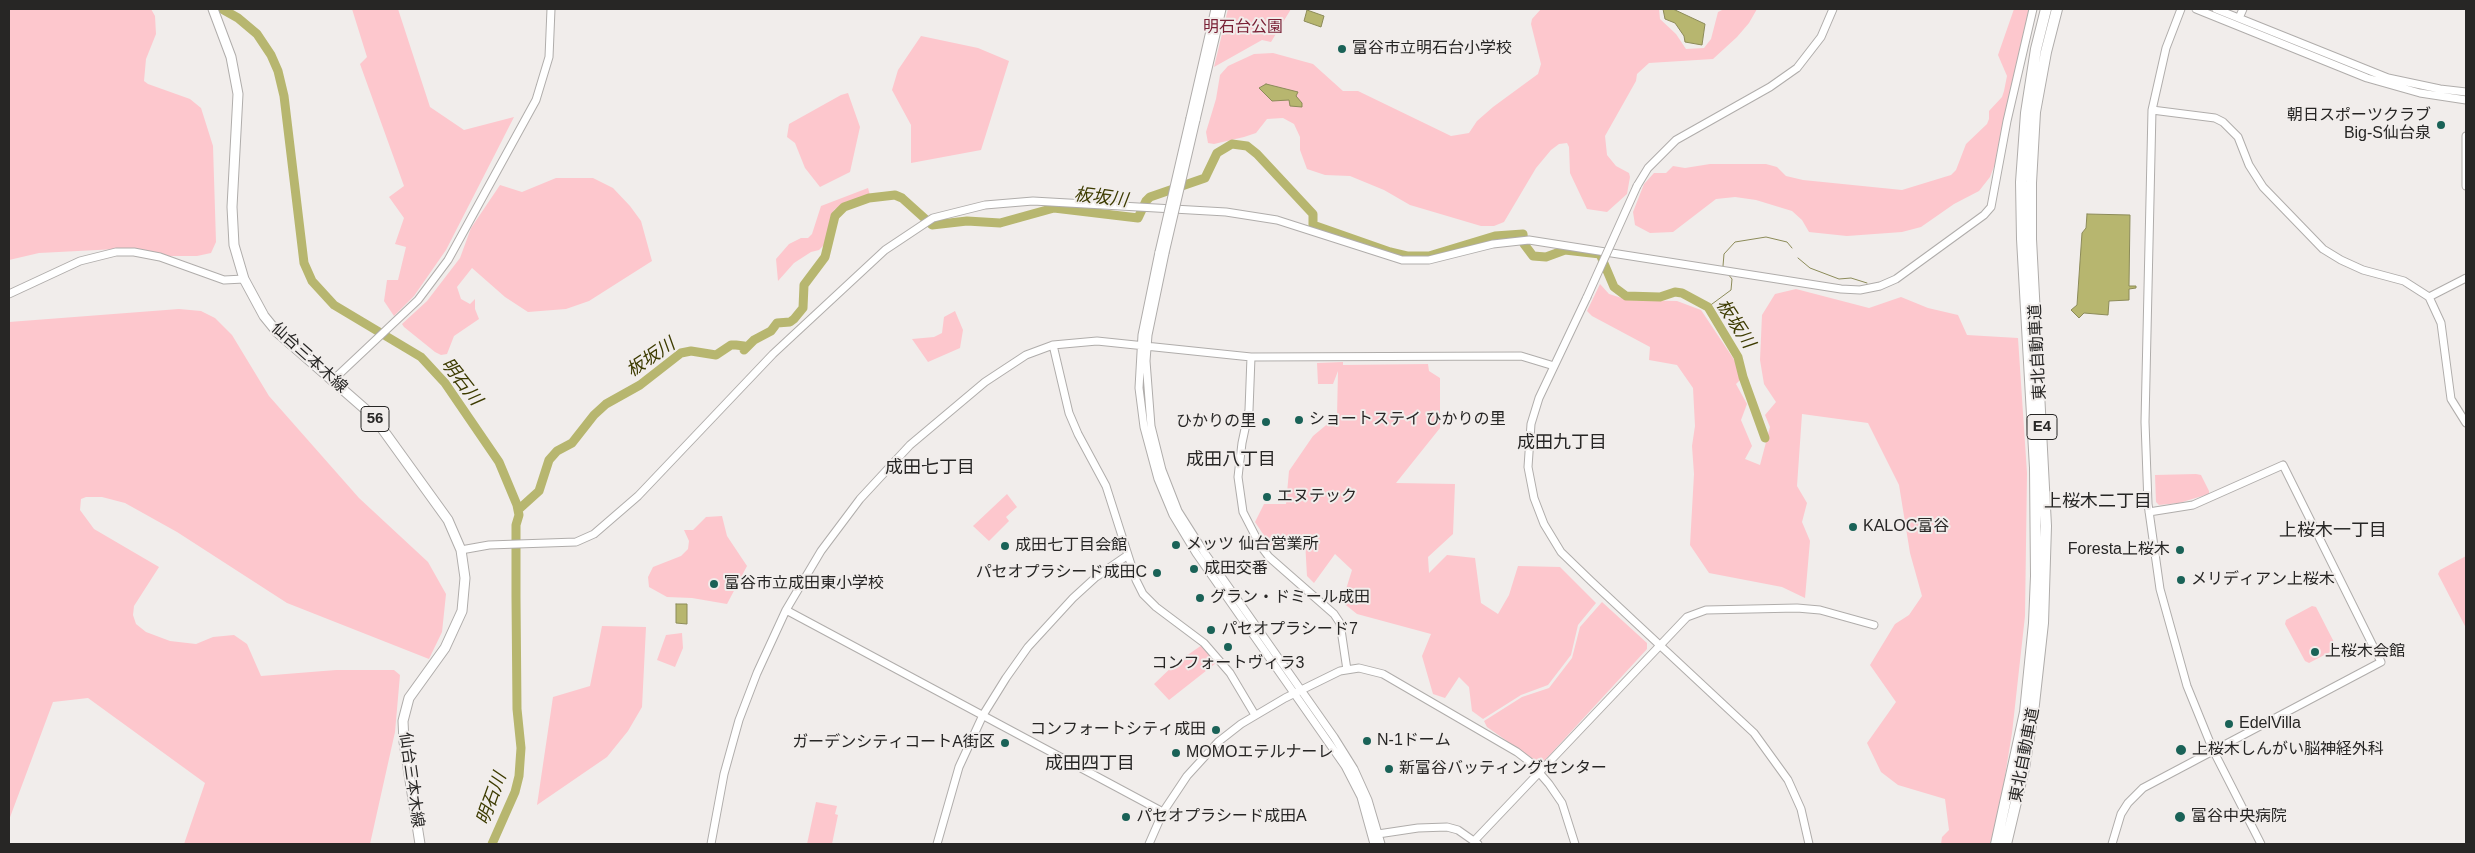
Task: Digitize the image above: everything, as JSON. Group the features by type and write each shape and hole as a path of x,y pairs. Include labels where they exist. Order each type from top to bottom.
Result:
{"highway":[{"name":"東北自動車道","path":"1996,844 2025,712 2034,623 2036,576 2035,468 2022,239 2021,182 2026,113 2046,9"},
{"name":"東北自動車道","path":"2006,844 2024,768 2034,713 2043,623 2046,507 2031,239 2031,183 2035,112 2044,60 2057,9"}],"main road":[{"name":"仙台三本木線","path":"213,9 231,57 238,94 232,207 234,245 244,278 264,316 277,332 364,407 381,426 448,520 461,550 465,578 462,611 445,648 409,698 403,721 404,742 420,844"}],"street":[{"path":"333,380 418,300 448,260 536,100 549,57 551,9"},
{"path":"1216,9 1162,253 1144,346 1140,388 1144,427 1153,465 1166,501 1196,553 1298,692 1334,737 1358,776 1368,800 1381,844"},
{"path":"1193,119 1222,9"},
{"path":"1809,844 1801,809 1788,780 1774,757 1754,733 1561,552 1544,524 1537,506 1528,467 1529,434 1533,414 1586,297 1648,168 1676,140 1770,87 1796,68 1821,37 1833,9"},
{"path":"461,550 509,544 576,542 594,534 638,496 773,354 885,250 930,219 949,212 985,205 1033,201 1226,212 1277,220 1402,260 1429,260 1519,240 1529,240 1841,288 1872,288 1896,280 1984,215 1991,207 2007,121 2033,9"},
{"path":"2181,9 2166,48 2152,110 2145,422 2149,512 2155,564 2167,620 2187,686 2213,750 2261,844"},
{"path":"2196,9 2367,78 2420,93 2466,100"},
{"path":"2216,9 2388,78 2440,90 2466,92"},
{"path":"2239,18 2243,9"},
{"path":"2152,110 2215,118 2223,122 2238,137 2249,165 2263,186 2323,249 2363,270 2404,281 2429,297 2441,323 2452,400 2466,423"},
{"path":"2466,136 2466,186"},
{"path":"9,294 80,261 116,252 134,252 160,257 224,280 244,278"},
{"path":"2429,297 2466,278"},
{"path":"710,844 724,774 739,720 756,673 786,610 817,558 845,519 904,451 934,423 988,379 1026,355 1053,345 1087,341 1251,357 1521,356 1554,366"},
{"path":"1053,345 1069,413 1106,486 1136,580 1144,594 1156,607 1204,642 1230,673 1256,715"},
{"path":"1251,357 1250,410 1238,468 1239,494 1243,512 1248,526 1269,557 1334,614 1340,623 1347,670"},
{"path":"2112,844 2122,814 2136,794 2150,784 2380,662 2283,465 2200,503 2182,508 2149,512"},
{"path":"937,844 956,774 983,715 1017,662 1051,620 1096,577 1128,555"},
{"path":"1378,834 1418,828 1447,827 1458,830 1477,842 1540,772 1687,617 1706,610 1807,609 1874,625"},
{"path":"786,610 1163,812"},
{"path":"1149,844 1163,812 1187,776 1218,742 1256,715 1329,676 1347,670 1371,670 1383,674 1517,752 1540,772 1562,803 1575,844"},
{"path":"1298,692 1349,773 1367,816 1374,844"}],"green space":[{"path":"9,9 151,9 155,16 156,34 146,59 144,81 190,99 201,108 213,146 216,242 211,253 197,256 152,256 117,249 39,253 9,260"},
{"path":"352,9 398,9 430,107 464,130 514,117 446,250 414,296 394,316 384,301 387,280 398,280 406,247 395,244 404,218 389,197 404,186 360,64 367,57"},
{"name":"明石台公園","path":"1228,9 1291,9 1271,42 1262,40 1214,67"},
{"path":"1541,9 1659,9 1660,19 1676,34 1686,49 1704,48 1711,39 1718,12 1724,9 1757,9 1749,23 1737,37 1713,59 1649,63 1637,74 1636,81 1605,136 1607,155 1616,166 1629,173 1630,177 1627,194 1607,212 1587,209 1570,173 1569,147 1567,143 1559,144 1551,150 1536,168 1504,222 1494,226 1481,226 1410,205 1384,190 1350,176 1325,175 1307,169 1300,150 1300,137 1294,124 1283,118 1267,119 1256,133 1244,137 1214,144 1208,143 1206,132 1216,99 1220,75 1228,66 1254,54 1273,53 1313,64 1343,91 1358,91 1451,136 1469,133 1477,121 1493,107 1538,74 1541,64 1531,24 1532,19"},
{"path":"2014,9 2029,9 1995,164 1990,177 1979,191 1954,204 1921,227 1902,232 1847,236 1809,232 1802,220 1792,211 1756,200 1735,197 1716,199 1673,232 1650,233 1635,225 1633,212 1644,184 1654,173 1666,173 1673,166 1685,168 1710,164 1766,164 1777,167 1786,176 1803,180 1902,190 1951,175 1956,170 1966,144 1987,124 1989,111 2002,97 2007,76 1998,55"},
{"path":"921,36 978,48 1009,61 981,150 911,163 911,125 892,90 898,70"},
{"path":"848,93 860,127 850,172 820,187 805,168 795,143 787,137 789,124"},
{"path":"556,178 593,178 613,188 641,221 652,261 589,301 566,309 528,312 505,297 472,268 457,287 461,299 470,304 475,299 475,309 479,319 454,336 447,354 441,355 435,352 404,327 402,324 427,301 460,258 471,228 500,185 522,192"},
{"path":"868,188 870,195 846,202 834,210 824,245 819,250 811,252 794,263 778,281 776,259 789,244 801,238 808,238 812,234 821,206"},
{"path":"1600,284 1609,294 1628,300 1677,301 1701,310 1735,361 1741,379 1736,384 1747,404 1741,420 1752,446 1745,459 1760,465 1770,427 1765,415 1776,402 1764,384 1760,360 1762,315 1775,294 1796,289 1869,308 1901,297 1928,308 1958,315 1967,335 2018,338 2027,473 2025,616 2012,733 1999,812 1990,844 1941,844 1942,837 1949,830 1945,799 1898,785 1881,772 1867,743 1896,702 1870,665 1895,624 1909,615 1922,596 1910,553 1899,485 1868,423 1802,414 1797,486 1807,503 1802,522 1810,541 1805,598 1782,587 1709,573 1690,545 1694,474 1692,446 1695,426 1693,388 1677,365 1649,360 1650,347 1592,316 1587,311"},
{"path":"179,309 201,311 215,318 232,335 269,396 359,498 428,562 446,594 442,632 429,659 287,603 177,532 125,503 102,497 86,497 81,499 80,510 94,529 159,567 134,606 133,615 136,624 146,632 170,641 196,644 213,637 234,635 247,644 261,676 336,670 394,670 400,675 395,732 370,844 184,844 205,783 88,698 53,702 9,820 9,322"},
{"path":"955,311 963,330 960,348 928,362 912,339 934,337 942,333 944,317"},
{"path":"1343,362 1343,365 1428,364 1429,371 1440,378 1440,428 1396,483 1455,484 1453,534 1428,557 1429,573 1447,555 1475,558 1481,603 1498,614 1509,595 1518,566 1560,567 1596,603 1578,625 1571,655 1548,685 1521,695 1483,719 1472,711 1469,687 1459,677 1445,698 1433,694 1422,656 1431,634 1357,614 1342,602 1352,570 1335,554 1314,583 1307,576 1305,541 1275,552 1255,522 1264,504 1286,504 1289,471 1313,436 1337,416 1338,371 1333,384 1318,384 1317,363"},
{"path":"2155,475 2201,475 2209,494 2179,503 2159,505 2156,502"},
{"path":"1007,494 1017,507 1006,517 1009,521 989,541 973,526"},
{"path":"722,516 727,536 747,566 727,604 692,598 667,597 649,587 648,577 653,567 681,556 688,549 689,541 684,530 693,530 706,517"},
{"path":"2466,556 2466,628 2438,574 2440,570"},
{"path":"1602,602 1647,643 1647,649 1545,760 1537,762 1487,727 1484,721 1522,697 1549,688 1572,658 1580,627"},
{"path":"2312,606 2316,607 2336,646 2334,650 2309,663 2305,661 2285,624 2286,620"},
{"path":"602,626 646,627 642,707 628,731 607,757 537,805 553,697 590,686"},
{"path":"682,633 683,648 675,667 657,660 666,635"},
{"path":"1202,645 1216,663 1169,700 1154,684 1176,663"},
{"path":"816,802 837,806 835,814 838,815 832,844 807,844"}],"shaded area":[{"path":"1663,9 1673,9 1705,24 1702,45 1685,42 1684,36 1675,23 1665,19"},
{"path":"1307,10 1324,16 1321,27 1304,21"},
{"path":"1266,84 1298,92 1296,96 1302,103 1302,107 1290,106 1289,100 1272,101 1259,88"},
{"path":"2087,214 2130,215 2129,286 2136,286 2136,288 2129,289 2129,300 2109,301 2108,315 2084,313 2079,318 2071,310 2077,305 2082,233 2086,228"},
{"path":"676,604 687,604 687,624 676,623"}],"waterway":[{"name":"明石川","path":"222,9 238,18 257,34 271,55 278,71 284,96 304,263 312,281 334,305 421,357 445,383 499,462 517,505 519,515 516,525 517,709 521,748 519,776 515,792 492,844"},
{"name":"板坂川","path":"518,510 539,491 549,460 557,451 572,443 594,415 606,404 640,385 681,353 691,351 716,355 731,345 744,346 744,350 754,340 771,331 777,323 790,322 794,319 803,308 804,285 825,257 835,216 844,207 869,198 895,195 902,198 932,225 967,221 1000,223 1054,208 1138,218 1150,197 1205,178 1217,153 1232,144 1247,146 1257,154 1313,214 1313,225 1390,252 1407,256 1429,256 1495,236 1523,234 1524,244 1533,256 1546,257 1565,250 1600,254 1614,287 1626,296 1660,297 1675,292 1682,293 1708,307 1738,357 1743,377 1765,438"},
{"path":"1723,266 1724,254 1735,242 1766,237 1787,242 1792,248"},
{"path":"1798,258 1810,268 1839,279 1851,278 1867,283"},
{"path":"1708,307 1731,290 1732,279 1728,274"}],"place":[{"name":"富谷市立明石台小学校","path":"1342,49"},
{"name":"朝日スポーツクラブ Big-S仙台泉","path":"2441,125"},
{"name":"ショートステイ ひかりの里","path":"1299,420"},
{"name":"ひかりの里","path":"1266,422"},
{"name":"エヌテック","path":"1267,497"},
{"name":"KALOC富谷","path":"1853,527"},
{"name":"メッツ 仙台営業所","path":"1176,545"},
{"name":"成田七丁目会館","path":"1005,546"},
{"name":"Foresta上桜木","path":"2180,550"},
{"name":"成田交番","path":"1194,569"},
{"name":"パセオプラシード成田C","path":"1157,573"},
{"name":"メリディアン上桜木","path":"2181,580"},
{"name":"富谷市立成田東小学校","path":"714,584"},
{"name":"グラン・ドミール成田","path":"1200,598"},
{"name":"パセオプラシード7","path":"1211,630"},
{"name":"コンフォートヴィラ3","path":"1228,647"},
{"name":"上桜木会館","path":"2315,652"},
{"name":"EdelVilla","path":"2229,724"},
{"name":"コンフォートシティ成田","path":"1216,730"},
{"name":"N-1ドーム","path":"1367,741"},
{"name":"ガーデンシティコートA街区","path":"1005,743"},
{"name":"上桜木しんがい脳神経外科","path":"2181,750"},
{"name":"MOMOエテルナーレ","path":"1176,753"},
{"name":"新富谷バッティングセンター","path":"1389,769"},
{"name":"パセオプラシード成田A","path":"1126,817"},
{"name":"富谷中央病院","path":"2180,817"}],"district":[{"name":"成田九丁目","path":"1562,443"},
{"name":"成田八丁目","path":"1231,460"},
{"name":"成田七丁目","path":"930,468"},
{"name":"上桜木二丁目","path":"2098,502"},
{"name":"上桜木一丁目","path":"2333,531"},
{"name":"成田四丁目","path":"1090,764"}]}
